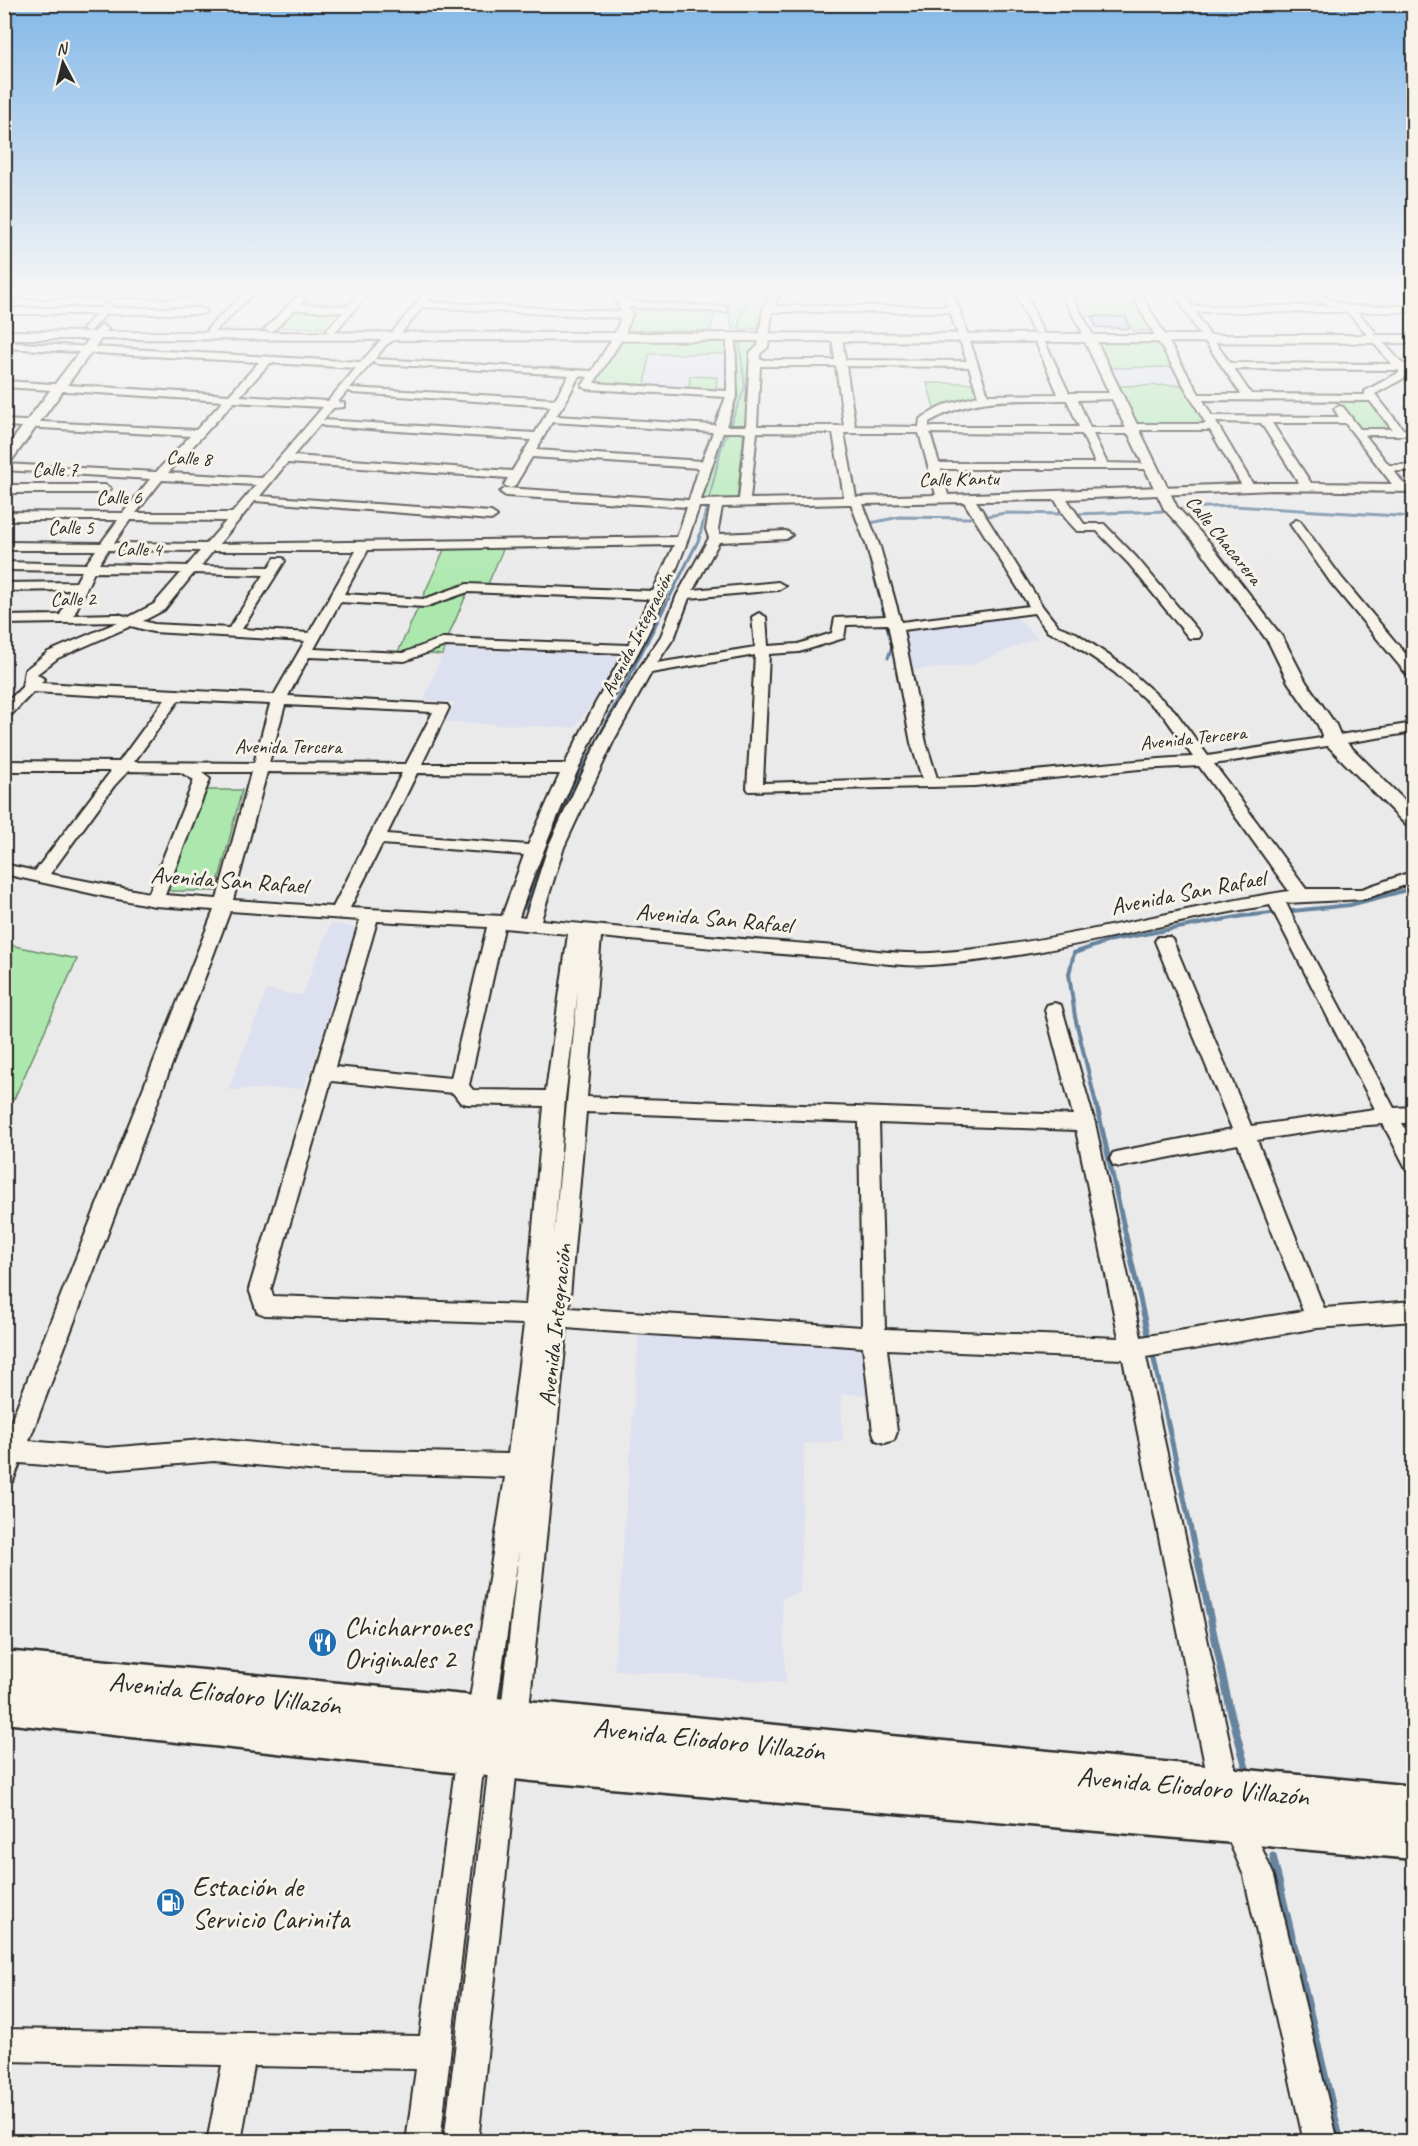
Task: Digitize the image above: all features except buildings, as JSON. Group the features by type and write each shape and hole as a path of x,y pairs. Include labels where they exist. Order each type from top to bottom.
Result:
{"highway":[{"name":"Avenida Eliodoro Villazón","path":"4,1671 492,1737 824,1787 1231,1806 1413,1807"},
{"name":"Avenida Eliodoro Villazón","path":"4,1703 256,1732 492,1737"},
{"name":"Avenida Eliodoro Villazón","path":"1231,1806 1413,1837"}],"main road":[{"path":"4,439 11,423 42,394"},
{"path":"4,461 32,424 45,394"},
{"name":"Calle Chacarera","path":"1115,396 1171,509 1205,546 1277,642 1304,694 1341,739"},
{"path":"1341,739 1413,804"},
{"path":"1341,739 1413,822"}],"street":[{"path":"160,394 336,404"},
{"path":"65,619 90,567 147,489 234,394"},
{"path":"215,548 234,517 264,482 324,423 343,394"},
{"path":"4,714 11,699 73,654 136,623 159,607 260,499 288,459 336,404 348,394"},
{"path":"419,394 560,403"},
{"path":"490,517 565,394"},
{"name":"Avenida Integración","path":"531,925 556,847 606,740 645,670 668,636 684,596 715,538 711,529 707,504 706,465 732,394"},
{"path":"744,504 753,394"},
{"path":"842,394 844,429 854,501 869,531 894,623 920,753 930,780"},
{"path":"983,394 984,398"},
{"path":"1194,394 1249,488"},
{"path":"1370,394 1401,432"},
{"path":"1068,396 1102,466"},
{"path":"942,499 924,430 924,421 948,407 984,398 1115,396"},
{"path":"1196,397 1373,398"},
{"path":"1329,398 1385,468 1407,488"},
{"path":"550,419 719,429 1086,431 1264,419 1347,420"},
{"path":"1264,419 1307,486"},
{"path":"11,423 198,434"},
{"path":"324,423 539,437"},
{"path":"1356,432 1413,432"},
{"path":"529,453 706,465"},
{"path":"288,459 516,475"},
{"path":"933,466 1150,466"},
{"name":"Calle 8","path":"4,467 264,482"},
{"path":"1385,468 1413,468"},
{"name":"Calle K'antu","path":"490,517 707,504 1162,493 1307,486 1407,488"},
{"name":"Calle 7","path":"4,489 105,489"},
{"path":"1059,496 1081,528 1100,527 1133,561 1194,635"},
{"path":"968,498 1037,609 1053,629 1071,636 1119,669 1169,713 1301,895"},
{"path":"260,499 490,517 682,541"},
{"name":"Avenida Integración","path":"459,1086 503,922 568,774 602,704 633,649 682,541 707,504"},
{"name":"Calle 6","path":"4,516 234,517"},
{"name":"Calle 5","path":"4,546 364,547 490,517"},
{"path":"1296,524 1336,580 1413,674"},
{"path":"715,538 786,535"},
{"path":"364,547 279,699 224,905 7,1458 107,1460 214,1450 329,1461 519,1466"},
{"path":"233,633 286,548"},
{"name":"Calle 4","path":"4,566 273,571"},
{"path":"4,587 81,586"},
{"path":"684,596 778,586"},
{"path":"337,598 425,603 467,588 658,595"},
{"path":"645,670 741,652 799,648 839,635 840,621 894,623 1037,609"},
{"path":"759,617 762,651"},
{"name":"Calle 2","path":"4,620 118,618 153,628 313,637"},
{"path":"304,653 405,657 443,642 633,649"},
{"name":"Avenida Tercera","path":"762,651 755,788 930,780 996,784 1075,782 1207,765 1413,727"},
{"path":"29,687 442,708 339,912"},
{"path":"39,877 123,767 175,694"},
{"name":"Avenida Tercera","path":"1341,739 1413,740"},
{"name":"Avenida Tercera","path":"4,766 183,767 259,773 568,774"},
{"path":"155,900 201,779 183,767"},
{"name":"Avenida Tercera","path":"4,779 201,779 259,773"},
{"path":"376,838 534,851"},
{"name":"Avenida San Rafael","path":"4,869 155,900 503,922 746,946 928,959 1038,947 1209,910 1301,895 1364,894 1413,876"},
{"path":"1276,899 1295,940 1413,1164"},
{"path":"370,915 260,1289 265,1305 546,1316 874,1338 1131,1349 1317,1318 1413,1311"},
{"name":"Avenida Integración","path":"492,1737 546,1316 585,930"},
{"path":"1164,941 1245,1135 1317,1318"},
{"path":"1054,1010 1085,1123 1131,1349 1231,1806 1259,1876 1321,2142"},
{"path":"324,1072 394,1077 459,1086 467,1098 1085,1123"},
{"path":"869,1115 874,1338 885,1432"},
{"path":"1120,1159 1245,1135 1387,1115 1413,1115"},
{"path":"461,2142 492,1737 519,1466 546,1316"},
{"path":"423,2142 434,2053 492,1737"},
{"path":"4,2044 434,2053"},
{"path":"224,2142 242,2049"}],"shaded area":[{"path":"1014,615 1037,638 971,665 913,670 904,631 907,629"},
{"path":"444,649 625,655 575,728 445,722 454,703 424,700"},
{"path":"331,923 363,929 339,1002 325,1029 304,1088 228,1090 267,990 302,995"},
{"path":"639,1333 865,1345 867,1395 841,1394 843,1442 804,1443 800,1593 782,1598 786,1683 614,1670"}],"green space":[{"path":"738,394 749,394 745,425 728,426"},
{"path":"930,394 977,394 978,397 938,409 934,408"},
{"path":"1119,394 1191,394 1209,425 1135,425"},
{"path":"1335,400 1372,400 1396,431 1358,431"},
{"path":"722,431 744,431 737,501 699,501"},
{"path":"504,547 488,584 471,584 448,637 443,655 398,652 445,548"},
{"path":"196,790 242,790 216,891 172,891 157,888"},
{"path":"5,944 77,959 14,1099 5,1099"}],"waterway":[{"path":"709,500 721,449 742,394"},
{"path":"584,766 699,539 709,498"},
{"path":"1184,508 1233,506 1414,517"},
{"path":"1075,514 1166,511"},
{"path":"987,516 1006,513 1063,514"},
{"path":"866,524 899,517 970,518"},
{"path":"865,541 892,646 888,658"},
{"path":"526,908 556,821 585,765"},
{"path":"1098,1112 1075,1017 1069,974 1074,953 1112,940 1243,916 1350,905 1414,888"},
{"path":"563,1109 568,1090 575,1022"},
{"path":"1098,1111 1149,1339"},
{"path":"1153,1355 1198,1562"},
{"path":"1198,1561 1230,1709 1246,1768"},
{"path":"502,1703 508,1652"},
{"path":"1273,1856 1341,2142"}],"place":[{"name":"Chicharrones Originales 2","path":"323,1642"},
{"name":"Estación de Servicio Carinita","path":"171,1902"}]}
